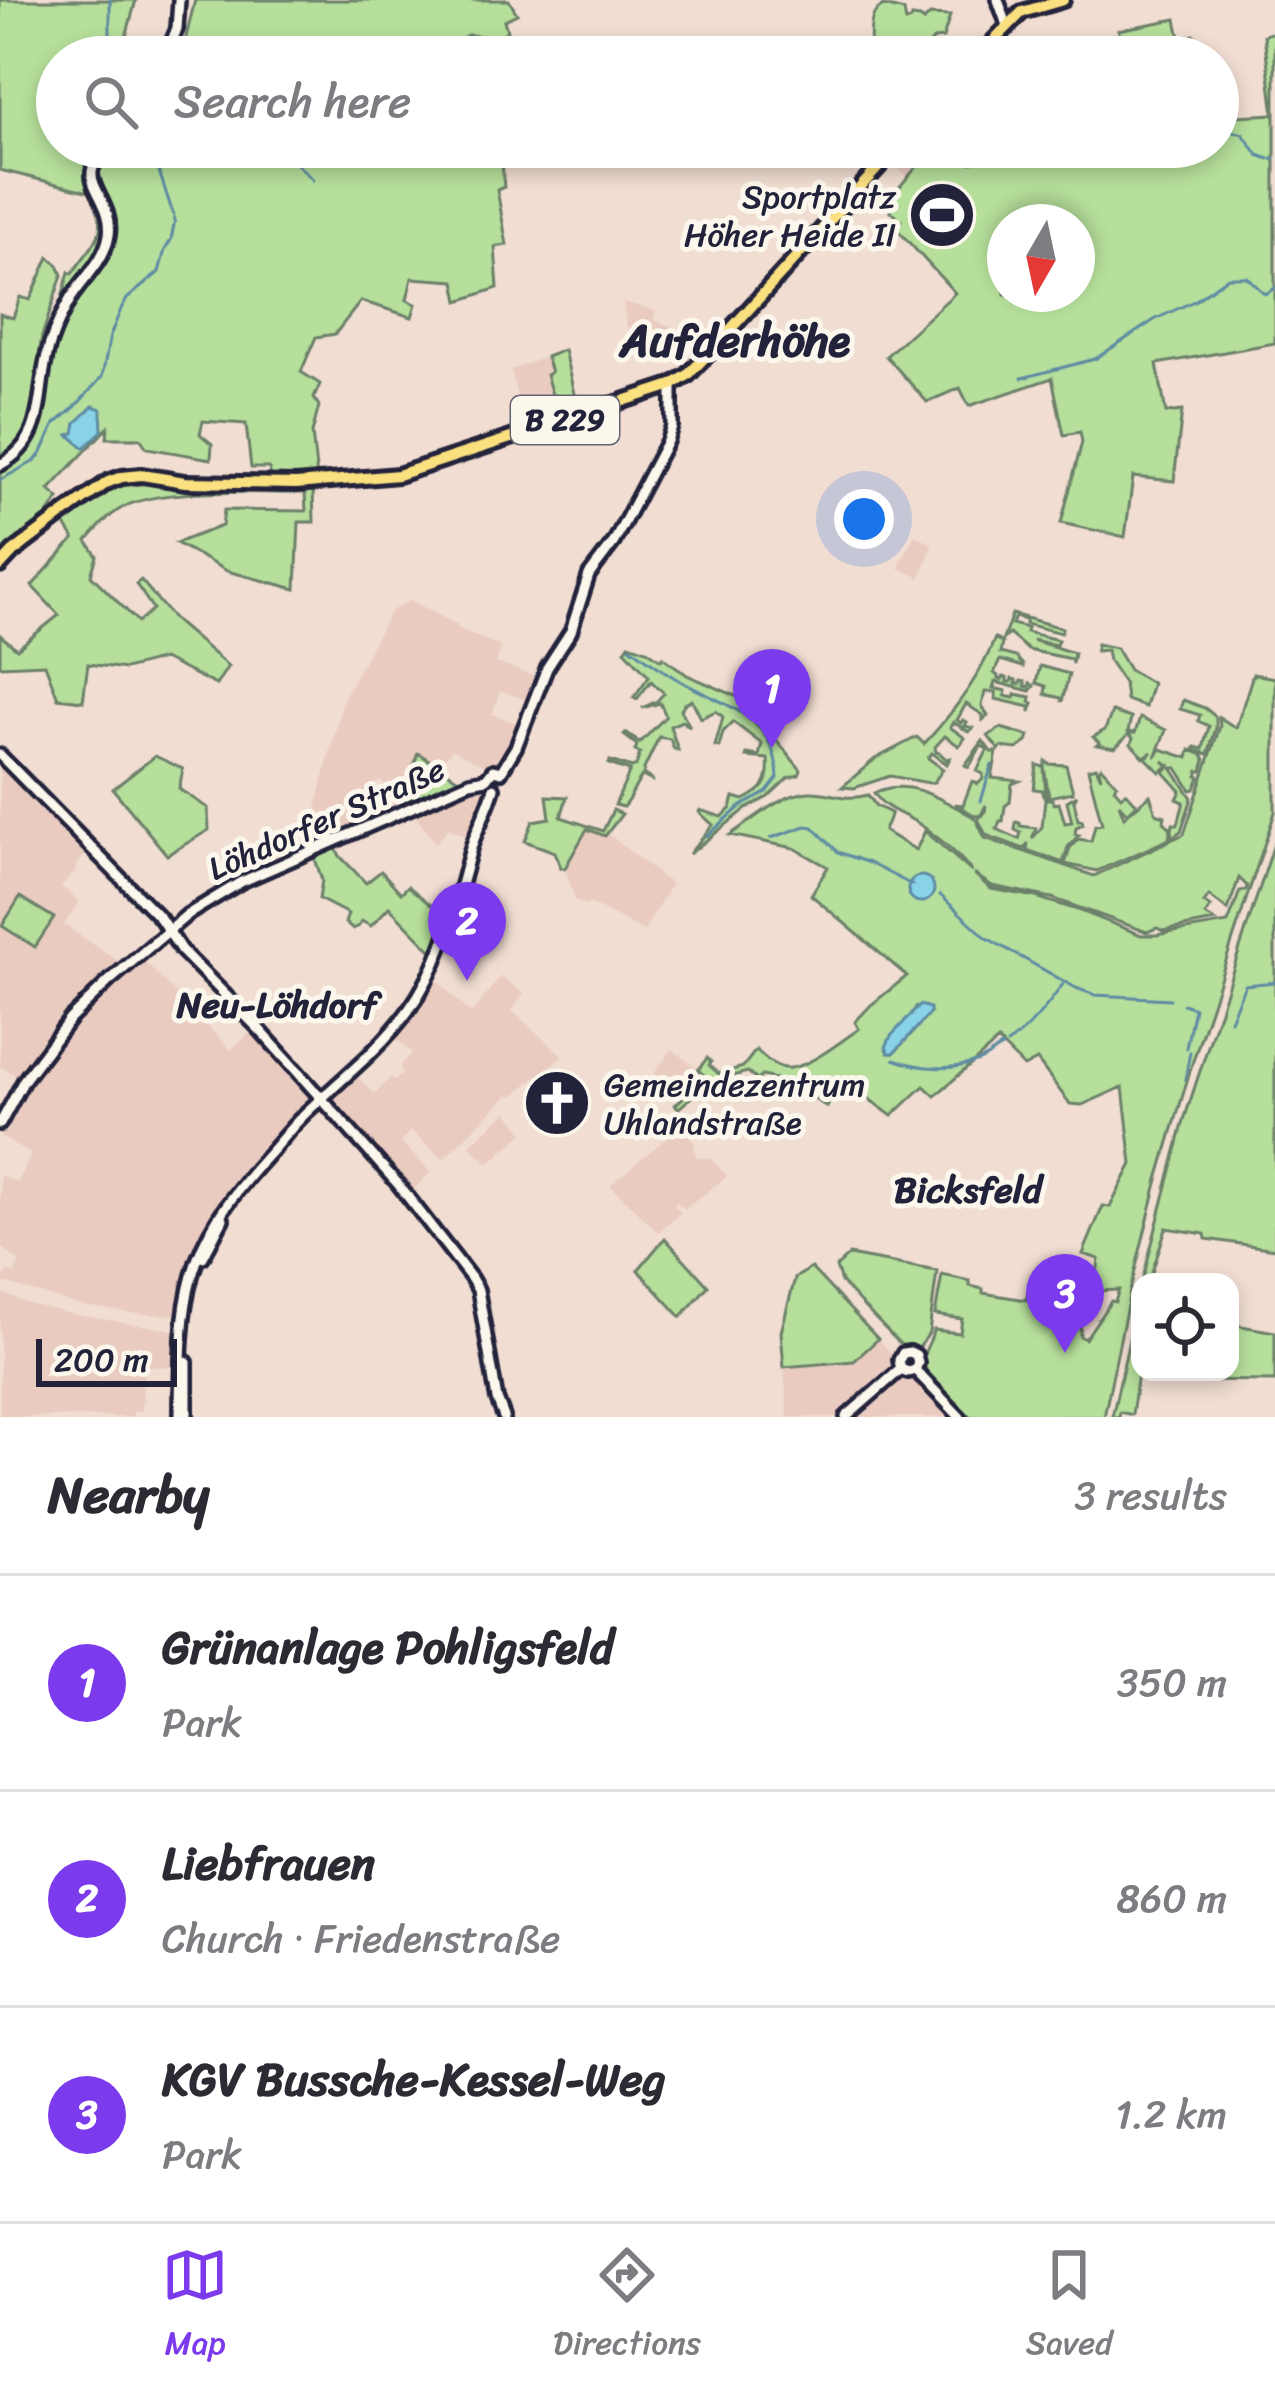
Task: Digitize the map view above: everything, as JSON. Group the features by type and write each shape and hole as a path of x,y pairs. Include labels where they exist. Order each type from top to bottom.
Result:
{"main road":[{"path":"174,36 178,0"},
{"path":"998,0 1007,25"},
{"path":"997,36 1029,9 1063,0"},
{"path":"0,465 22,450 31,436 50,341 107,243 109,219 93,168"},
{"name":"B 229","path":"0,566 79,503 122,477 296,484 398,475 672,386 708,354 877,168"},
{"name":"Löhdorfer Straße","path":"0,1124 24,1080 61,1030 109,981 196,908 241,882 470,782 504,784 501,772 514,752 547,668 571,631 589,574 614,542 667,441 672,426 672,386"},
{"path":"0,755 133,888 182,950 257,1026 406,1194 476,1286 504,1417"},
{"path":"184,1417 184,1308 204,1239 246,1179 311,1107 391,1032 431,974 450,932 490,784"},
{"path":"908,1352 917,1358 915,1370 902,1369 899,1360 908,1352"},
{"path":"846,1417 902,1369"},
{"path":"915,1370 961,1417"}],"shaded area":[{"path":"623,302 656,311 653,319 674,328 670,340 631,338"},
{"path":"564,350 577,410 524,427 511,370"},
{"path":"914,535 932,547 920,578 899,568"},
{"path":"410,600 501,647 496,663 536,677 527,700 500,691 492,714 519,724 509,750 489,768 452,749 440,766 460,780 400,805 402,797 381,781 369,786 381,815 320,843 316,838 317,804 344,697 390,612"},
{"path":"0,761 88,852 61,886 79,902 64,925 120,962 67,1013 19,1077 0,1066"},
{"path":"482,786 486,797 469,836 448,828 436,843 413,813"},
{"path":"587,828 604,836 607,833 671,884 644,931 575,900 565,868"},
{"path":"143,960 231,1050 253,1030 309,1097 222,1202 195,1251 178,1313 167,1315 78,1305 2,1282 7,1271 14,1274 20,1262 0,1246 0,1175 17,1183 31,1154 0,1136 18,1100 82,1011"},
{"path":"501,976 524,993 512,1011 563,1056 509,1094 443,1159 411,1131 401,1143 431,1172 412,1191 335,1099 356,1076 375,1094 391,1077 395,1081 402,1074 400,1066 412,1053 393,1036 434,977 471,1014"},
{"path":"672,1049 706,1076 700,1082 688,1073 666,1094 651,1078"},
{"path":"507,1111 524,1133 488,1164 470,1145"},
{"path":"681,1126 694,1142 696,1157 710,1158 727,1176 685,1209 677,1202 674,1205 681,1212 658,1232 610,1185"},
{"path":"0,1292 70,1314 172,1330 178,1336 176,1367 144,1366 142,1411 133,1411 133,1417 0,1417"},
{"path":"878,1339 894,1356 897,1371 916,1378 952,1412 946,1417 788,1417 784,1367 854,1361"}],"green space":[{"path":"0,0 136,0 126,36 36,36 36,168 91,168 106,222 103,246 57,316 69,272 98,236 97,206 90,192 0,170"},
{"path":"195,0 509,0 517,14 504,20 507,31 501,36 186,36"},
{"path":"879,9 904,11 906,22 912,17 924,21 930,15 950,16 944,36 870,36"},
{"path":"1176,19 1180,36 1120,36 1118,30"},
{"path":"1275,32 1275,343 1157,364 1166,413 1182,411 1174,481 1133,477 1125,537 1061,523 1082,442 1080,432 1064,435 1052,378 969,406 960,388 927,402 886,356 955,293 895,227 901,221 888,208 895,200 891,197 916,168 1239,168 1239,116 1274,114 1264,35"},
{"path":"97,168 502,168 504,187 497,190 507,245 495,247 498,288 459,301 455,281 412,278 407,300 416,304 412,317 361,301 335,334 316,337 301,372 320,384 314,398 319,406 312,433 317,478 271,477 269,468 251,468 246,424 203,421 200,434 212,444 211,459 147,448 140,438 107,438 108,427 49,490 59,499 41,523 0,554 0,314 13,318 20,297 30,300 49,257 58,265 62,275 42,336 23,434 32,442 59,326 110,248 112,222"},
{"path":"564,350 575,398 555,404 546,357"},
{"path":"127,478 313,487 314,522 299,522 296,589 227,571 176,543 222,526 224,510 306,511 305,493 184,494 122,508 87,541 97,556 91,575 138,622 153,609 136,584 141,580 175,621 228,666 216,685 163,659 125,669 88,664 83,701 58,698 45,664 0,666 0,635 17,649 59,615 32,586 74,539 62,520 107,486"},
{"path":"1012,614 1062,628 1061,633 1015,617 1012,624 1058,640 1056,645 1032,640 1074,653 1072,664 1071,659 1028,650 1009,634 1003,639"},
{"path":"995,638 1002,643 1000,653 1016,657 1023,665 1000,660 994,673 998,679 1034,686 1030,691 995,682 993,688 1006,691 1005,696 1031,697 1030,712 1030,707 985,692 982,706 988,716 983,720 983,715 966,704 957,720 973,728 969,732 953,722 950,727 965,738 959,746 945,736 935,747 950,758 947,764 932,753 928,758 943,769 934,782 890,776 854,788 842,787 875,759 917,737 924,744 965,694"},
{"path":"629,644 743,699 801,770 689,854 713,825 700,810 722,817 734,797 744,800 756,793 767,780 768,759 746,757 759,756 762,744 733,722 723,732 719,747 715,746 723,717 716,711 701,718 692,700 681,710 690,727 682,721 670,726 678,750 670,739 659,737 644,769 654,782 642,776 623,807 615,805 630,771 610,761 632,768 640,753 624,735 640,743 666,716 660,703 642,708 664,693 651,681 634,697 649,676 625,650"},
{"path":"1097,644 1116,648 1129,670 1152,683 1145,707 1126,700 1124,683 1107,650 1096,651"},
{"path":"1040,666 1069,674 1062,702 1036,683"},
{"path":"1253,674 1275,678 1275,812 1192,1064 1131,1273 1104,1417 971,1417 941,1390 925,1365 933,1330 960,1333 962,1319 935,1315 942,1275 970,1281 970,1286 983,1293 1026,1300 1029,1288 1081,1299 1080,1336 1085,1339 1119,1290 1095,1291 1099,1259 1083,1254 1103,1206 1110,1207 1132,1164 1123,1087 1082,1105 1070,1104 1037,1060 1024,1067 998,1041 935,1096 924,1086 892,1116 842,1079 827,1107 807,1089 801,1094 784,1081 762,1076 756,1097 756,1079 748,1072 708,1082 700,1090 703,1094 696,1093 679,1108 675,1105 706,1077 698,1070 707,1058 719,1074 743,1067 756,1050 780,1067 807,1063 859,1029 855,1022 907,976 811,895 828,867 794,848 730,835 788,797 817,792 868,795 876,806 891,813 884,831 916,850 925,831 972,872 942,842 874,793 899,787 937,797 972,816 985,838 1094,876 1184,834 1219,717 1236,728","holes":["974,874 992,886 1052,898 1147,932 1215,921 1205,915 1211,907 1204,903 1209,896 1228,910 1239,878 1247,886 1240,891 1228,923 1156,935 1141,935 1036,897 991,889","916,1007 930,1013 894,1053 889,1053"]},
{"path":"1183,700 1216,717 1208,754 1194,750 1203,749 1209,726 1198,721 1200,715 1180,709"},
{"path":"1112,712 1131,718 1128,732 1135,733 1140,718 1166,730 1155,757 1161,749 1188,758 1190,750 1203,755 1195,789 1172,768 1192,798 1181,831 1171,838 1184,802 1177,799 1181,791 1164,772 1170,765 1163,761 1168,766 1160,772 1146,758 1152,752 1144,757 1131,744 1129,734 1115,748 1097,745 1093,737 1105,730"},
{"path":"1001,728 1029,736 1027,742 1017,749 999,750 988,736"},
{"path":"983,741 991,752 997,752 992,778 1019,781 1012,784 1010,802 997,829 1019,839 1021,833 1015,830 1016,822 1020,823 1036,828 1032,839 1042,827 1045,799 1059,803 1065,823 1072,822 1067,801 1077,795 1078,820 1083,824 1076,827 1079,835 1063,863 1027,850 1028,843 1024,849 986,835 978,819 986,805 976,816 955,804 963,805 972,781 978,784 983,779 977,771 988,749 981,746 969,767 965,765"},
{"path":"418,753 460,780 400,805"},
{"path":"155,756 183,769 179,789 208,808 209,830 167,855 113,789"},
{"path":"1046,761 1066,765 1073,792 1049,797"},
{"path":"1037,765 1044,767 1046,797 1043,790 1034,789"},
{"path":"1096,767 1101,778 1101,767 1121,796 1126,792 1137,804 1127,813 1119,804 1124,817 1150,795 1156,813 1165,816 1171,828 1169,839 1097,871 1065,864 1078,839 1091,841 1095,825 1102,824 1088,769"},
{"path":"547,796 567,797 561,817 603,831 613,810 622,814 605,836 587,829 561,868 555,852 525,841 533,821 550,818"},
{"path":"1275,841 1275,1249 1166,1228 1152,1273 1144,1273 1184,1120"},
{"path":"336,848 366,883 381,871 401,893 408,886 448,914 436,951 389,907 371,926 361,921 352,929 345,923 348,914 319,899 322,880 314,856"},
{"path":"20,897 54,918 35,947 2,926"},
{"path":"665,1238 708,1286 681,1317 638,1270"},
{"path":"849,1255 937,1271 929,1333 917,1351 903,1347 841,1282 836,1267"},
{"path":"811,1268 878,1339 854,1361 784,1367 781,1332 795,1278"},
{"path":"1239,1326 1275,1332 1275,1381 1239,1381"},
{"path":"1131,1331 1131,1381 1137,1381 1132,1415 1120,1412 1119,1417 1112,1417"}],"water":[{"path":"93,406 101,409 102,431 84,448 69,435"},
{"path":"921,876 934,889 921,902 908,889"},
{"path":"920,1005 930,1008 930,1013 889,1053 886,1047 891,1036"}],"waterway":[{"path":"110,0 110,36"},
{"path":"1239,133 1258,155 1269,159"},
{"path":"0,480 35,461 55,424 102,377 122,307 159,272 175,220 158,168"},
{"path":"301,168 313,180"},
{"path":"1022,378 1095,359 1228,277 1247,277 1265,294 1275,288"},
{"path":"630,647 743,714 757,725 775,756 778,778 767,792 740,807 707,836"},
{"path":"981,801 992,765"},
{"path":"771,838 813,827 838,852 912,885"},
{"path":"940,895 987,938 1076,988 1095,995 1170,999"},
{"path":"1230,1020 1245,985 1275,982"},
{"path":"1007,1044 1063,984"},
{"path":"1183,1004 1194,1008 1186,1048"},
{"path":"894,1059 925,1067 956,1067 980,1061 1002,1047"},
{"path":"1185,1079 1190,1052"}],"place":[{"name":"Sportplatz Höher Heide II","path":"942,215"},
{"name":"Grünanlage Pohligsfeld","path":"772,748"},
{"name":"Liebfrauen","path":"467,981"},
{"name":"Gemeindezentrum Uhlandstraße","path":"557,1103"},
{"name":"KGV Bussche-Kessel-Weg","path":"1065,1353"}],"district":[{"name":"Aufderhöhe","path":"735,340"},
{"name":"Neu-Löhdorf","path":"277,1004"},
{"name":"Bicksfeld","path":"968,1189"}]}
